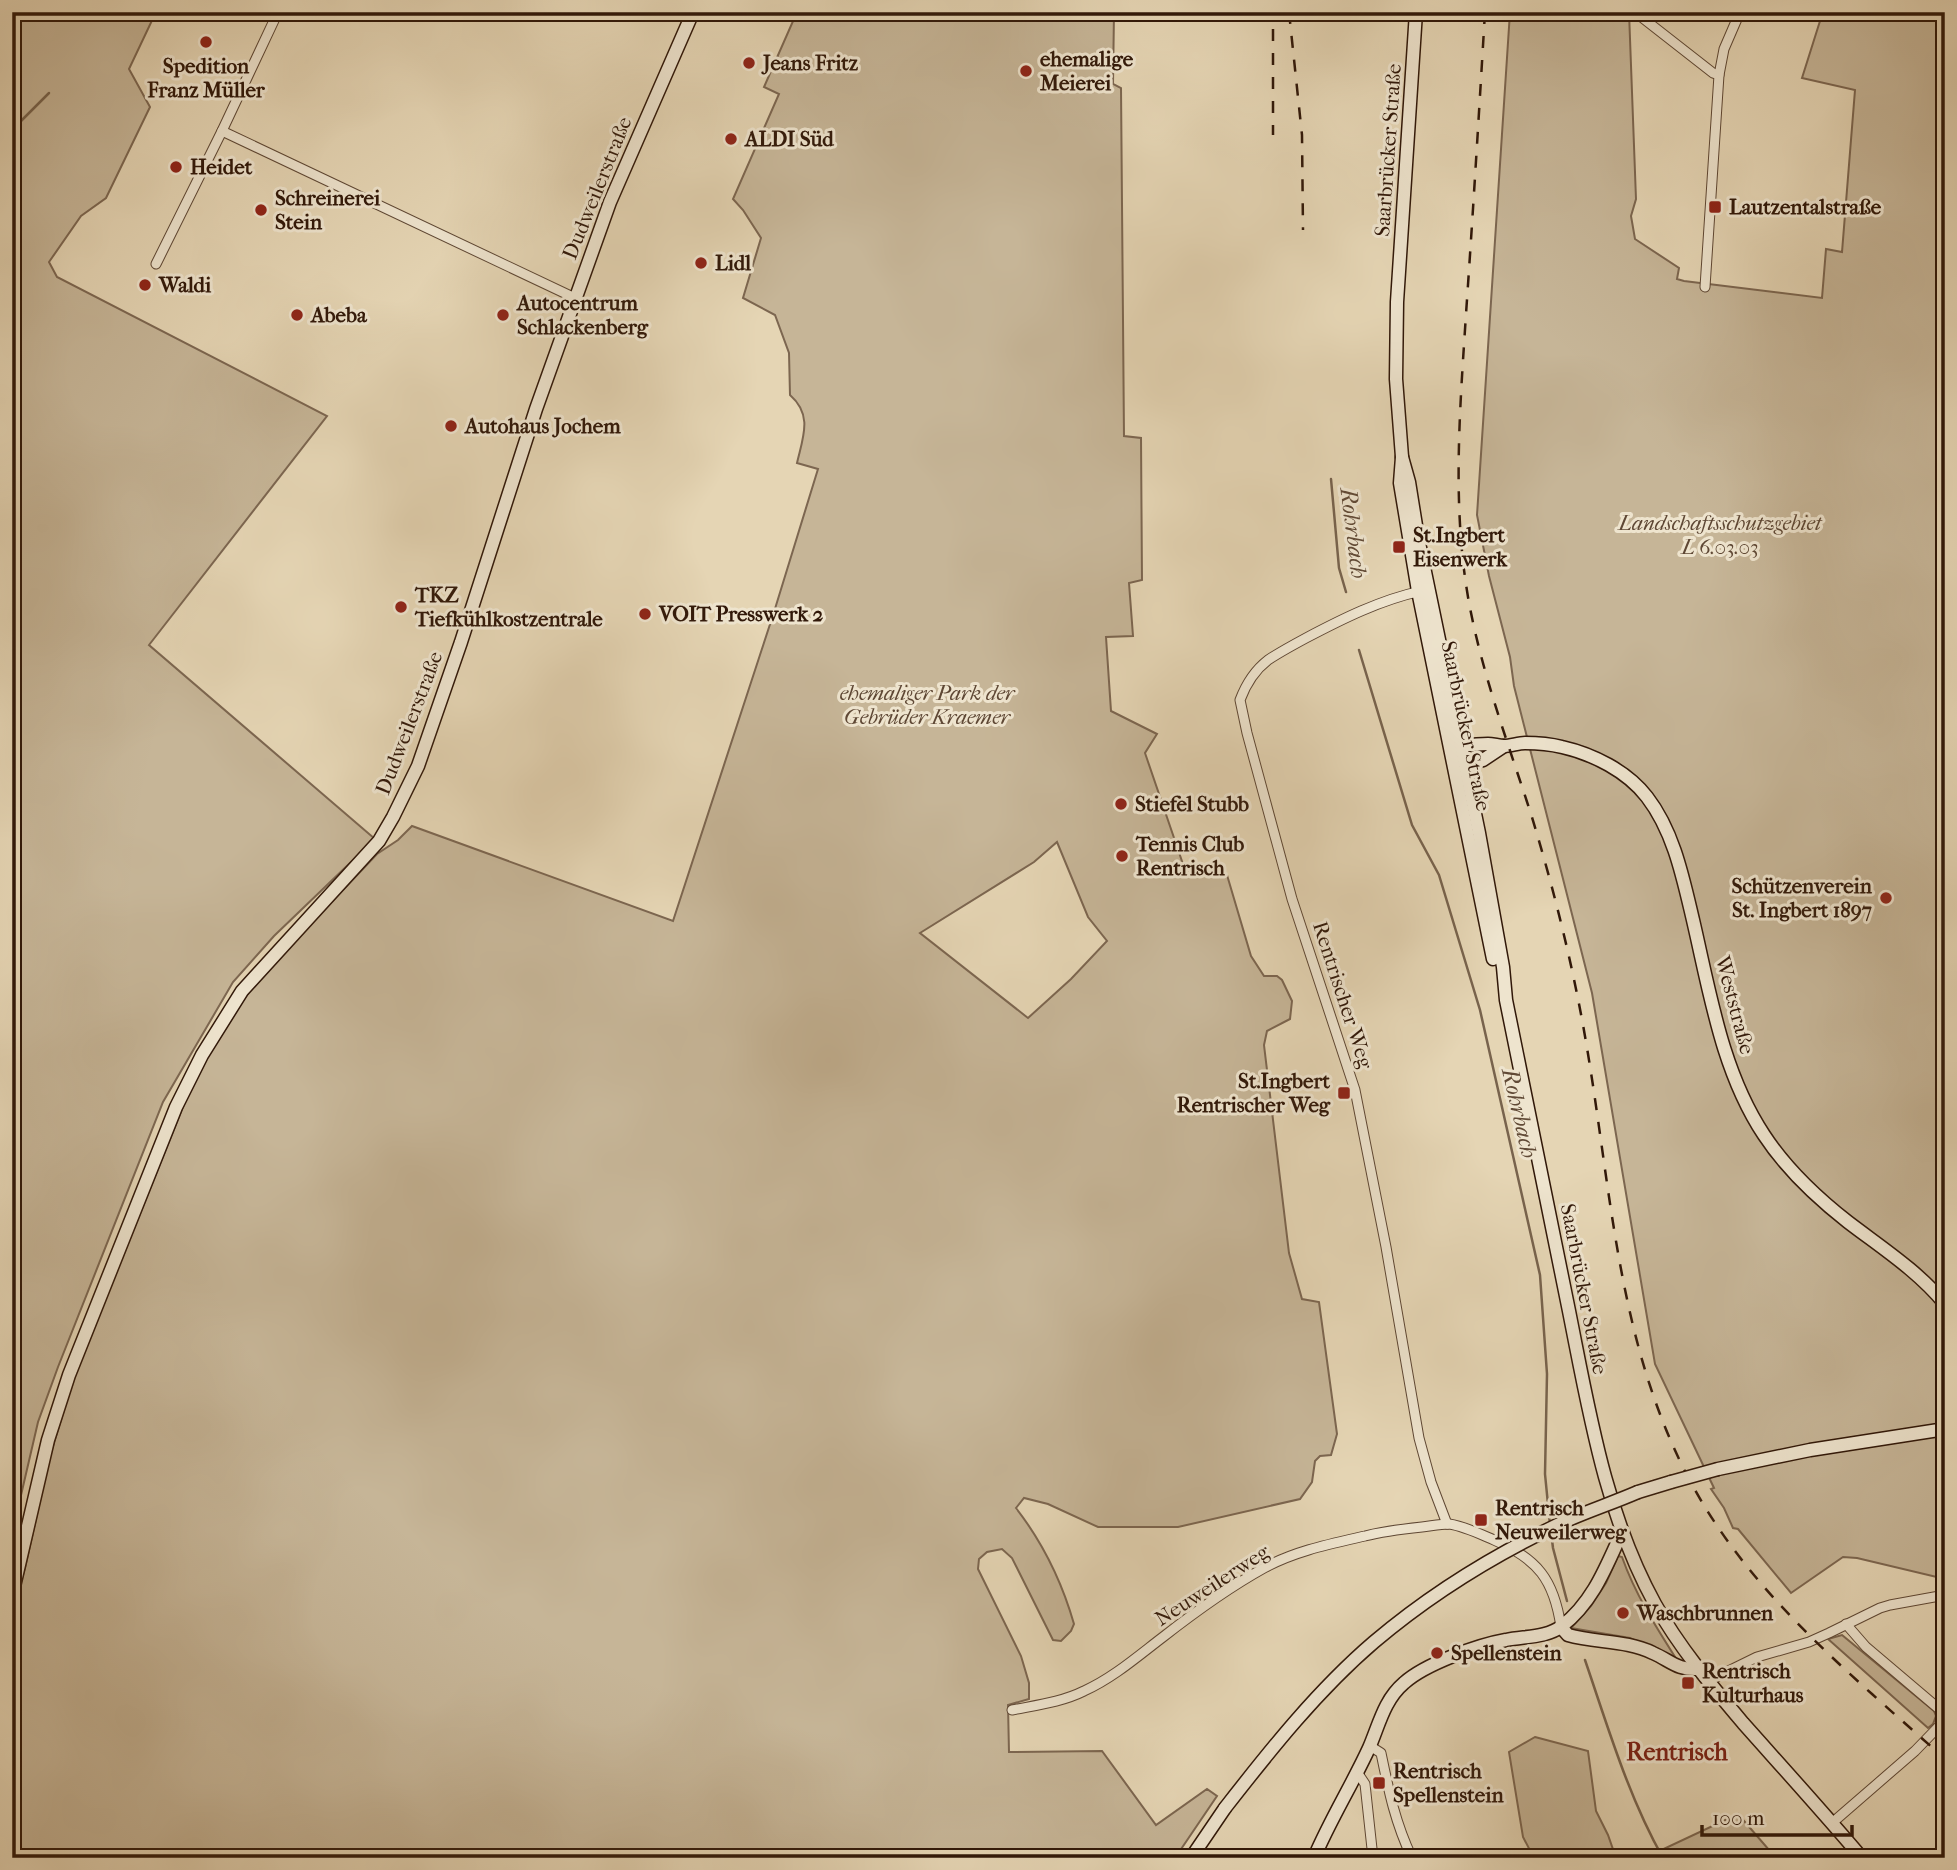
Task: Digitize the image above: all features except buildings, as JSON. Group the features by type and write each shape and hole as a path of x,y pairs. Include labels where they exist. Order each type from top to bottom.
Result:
{"main road":[{"name":"Dudweilerstraße","path":"12,1595 40,1469 69,1375 185,1089 216,1031 242,991 379,841 418,766 575,298 610,202 692,12"},
{"name":"Saarbrücker Straße","path":"1416,12 1396,302 1396,379 1402,457 1400,483 1500,953 1506,1000 1601,1462 1622,1532 1664,1621 1708,1681 1862,1858"},
{"name":"Saarbrücker Straße","path":"1423,590 1462,746"},
{"name":"Weststraße","path":"1462,746 1525,743 1579,752 1611,767 1646,796 1677,857 1721,1038 1740,1091 1758,1125 1813,1194 1926,1282 1945,1304"},
{"path":"1459,763 1456,752 1462,746"},
{"name":"Weststraße","path":"1459,763 1483,760 1504,746"},
{"path":"1191,1858 1225,1808 1298,1718 1336,1677 1408,1614 1462,1577 1569,1520 1638,1492 1718,1469 1786,1454 1941,1430"},
{"path":"1314,1858 1393,1694 1413,1676 1484,1645 1537,1636 1560,1627 1587,1601 1602,1578 1622,1532"},
{"path":"1560,1627 1568,1635 1633,1646 1653,1653 1679,1668 1698,1669"}],"street":[{"path":"156,264 278,12"},
{"path":"1635,12 1719,75"},
{"path":"1705,287 1719,75 1724,49 1740,12"},
{"path":"222,131 575,298"},
{"name":"Rentrischer Weg","path":"1423,590 1368,608 1282,651 1255,673 1240,700 1292,899 1355,1090 1419,1438 1431,1482 1447,1524"},
{"name":"Neuweilerweg","path":"1012,1710 1073,1696 1097,1685 1196,1611 1279,1561 1376,1533 1447,1524 1497,1542 1521,1554 1538,1567 1551,1590 1560,1627"},
{"path":"1708,1681 1757,1657 1809,1642 1890,1605 1945,1595"},
{"path":"1832,1822 1915,1751 1945,1717 1866,1647 1846,1624"},
{"path":"1370,1746 1381,1754 1392,1807 1412,1858"},
{"path":"1357,1772 1365,1784 1373,1858"}],"green space":[{"path":"12,12 156,12 129,69 150,107 106,198 81,216 49,262 57,277 327,416 149,645 375,839 274,936 233,982 163,1102 38,1422 12,1534"},
{"name":"ehemaliger Park der Gebrüder Kraemer","path":"797,12 1114,12 1113,84 1121,88 1124,436 1141,438 1142,580 1129,583 1133,636 1106,637 1111,711 1157,734 1145,753 1185,870 1212,867 1227,875 1251,956 1264,976 1277,976 1282,980 1292,1001 1290,1019 1267,1031 1264,1045 1289,1253 1302,1299 1319,1302 1337,1434 1331,1455 1320,1456 1315,1461 1312,1482 1300,1499 1178,1527 1098,1527 1048,1504 1024,1498 1016,1508 1051,1563 1074,1624 1061,1641 1053,1640 1012,1558 1002,1549 987,1552 979,1559 978,1569 1021,1656 1029,1683 1029,1699 1008,1705 1009,1752 1102,1751 1156,1825 1207,1789 1217,1796 1175,1858 12,1858 12,1613 50,1456 74,1377 189,1092 221,1031 270,967 377,854 398,840 412,826 673,921 818,469 797,463 804,418 802,410 790,395 789,353 775,315 743,298 761,238 733,199 779,94 764,87","holes":["1057,842 1088,917 1107,941 1028,1018 920,933 1034,862"]},
{"name":"Landschaftsschutzgebiet L 6.03.03","path":"1510,12 1629,12 1636,199 1631,216 1635,239 1679,268 1677,279 1822,298 1826,249 1842,252 1855,90 1802,78 1820,21 1830,12 1945,13 1945,1579 1843,1557 1791,1593 1738,1529 1733,1528 1711,1489 1714,1488 1655,1364 1592,993 1514,686 1510,657 1489,576 1477,515"},
{"name":"Waschbrunnen","path":"1618,1556 1622,1557 1640,1597 1677,1660 1630,1638 1571,1628 1591,1606 1606,1583"},
{"path":"1842,1635 1934,1711 1936,1716 1933,1724 1928,1728 1828,1639"},
{"path":"1535,1737 1588,1751 1596,1811 1616,1858 1534,1858 1523,1837 1509,1752"},
{"path":"1738,1814 1776,1858 1657,1858 1655,1853"}],"waterway":[{"path":"12,130 49,93"},
{"name":"Rohrbach","path":"1331,479 1339,568 1346,592"},
{"name":"Rohrbach","path":"1359,650 1412,825 1439,875 1480,1010 1540,1275 1547,1374 1545,1474 1550,1525"},
{"name":"Rohrbach","path":"1551,1532 1567,1601"},
{"name":"Rohrbach","path":"1585,1660 1629,1786 1663,1858"}],"railway":[{"path":"1289,12 1302,135 1303,230"},
{"path":"1485,12 1460,420 1459,491 1463,562 1480,652 1539,840 1572,972 1632,1322 1668,1435 1695,1490 1720,1529 1747,1566 1809,1635 1945,1759"},
{"path":"1273,29 1273,135"}],"place":[{"name":"Spedition Franz Müller","path":"206,42"},
{"name":"Jeans Fritz","path":"749,63"},
{"name":"ehemalige Meierei","path":"1026,71"},
{"name":"ALDI Süd","path":"731,139"},
{"name":"Heidet","path":"176,167"},
{"name":"Lautzentalstraße","path":"1715,207"},
{"name":"Schreinerei Stein","path":"261,210"},
{"name":"Lidl","path":"701,263"},
{"name":"Waldi","path":"145,285"},
{"name":"Abeba","path":"297,315"},
{"name":"Autocentrum Schlackenberg","path":"503,315"},
{"name":"Autohaus Jochem","path":"451,426"},
{"name":"St.Ingbert Eisenwerk","path":"1399,547"},
{"name":"TKZ Tiefkühlkostzentrale","path":"401,607"},
{"name":"VOIT Presswerk 2","path":"645,614"},
{"name":"Stiefel Stubb","path":"1121,804"},
{"name":"Tennis Club Rentrisch","path":"1122,856"},
{"name":"Schützenverein St. Ingbert 1897","path":"1886,898"},
{"name":"St.Ingbert Rentrischer Weg","path":"1344,1093"},
{"name":"Rentrisch Neuweilerweg","path":"1481,1520"},
{"name":"Waschbrunnen","path":"1623,1613"},
{"name":"Spellenstein","path":"1437,1653"},
{"name":"Rentrisch Kulturhaus","path":"1688,1683"},
{"name":"Rentrisch Spellenstein","path":"1379,1783"}],"district":[{"name":"Rentrisch","path":"1677,1752"}]}
